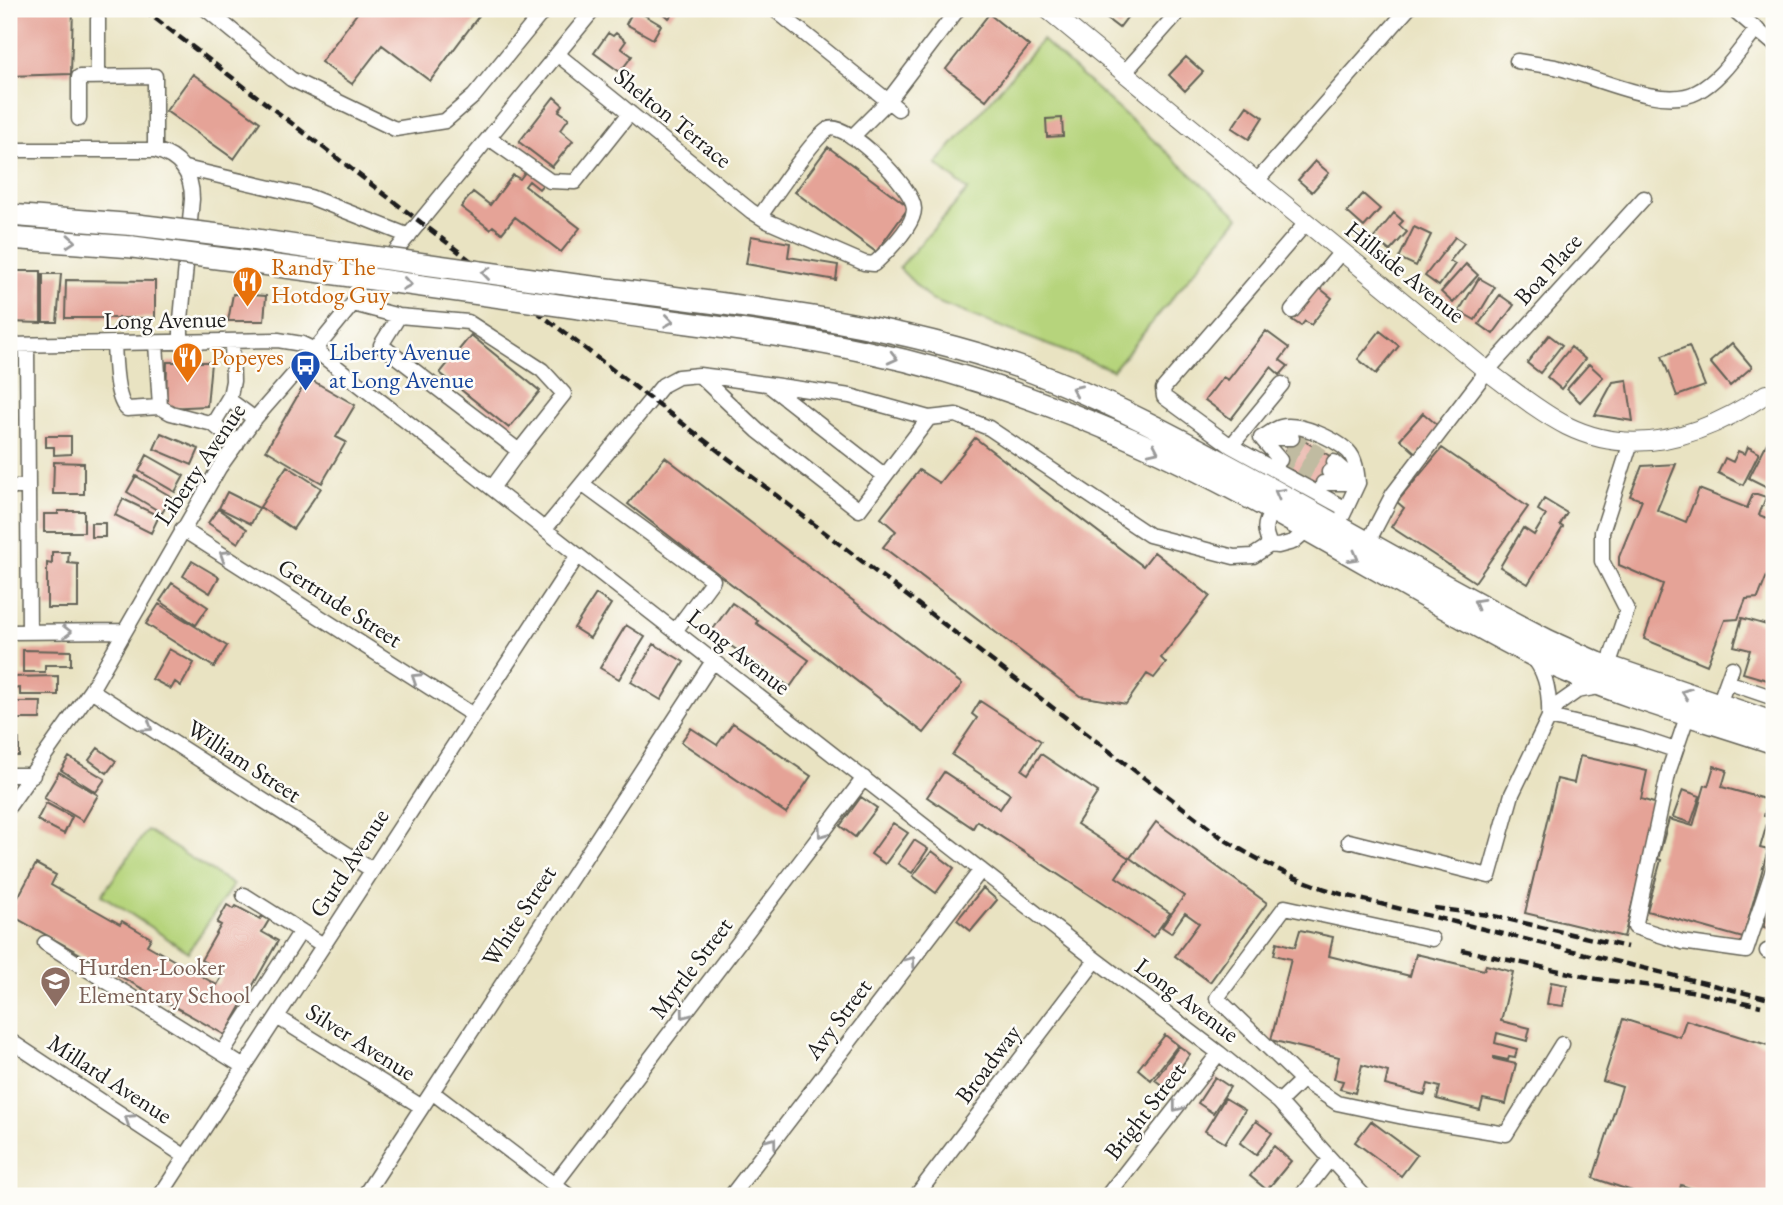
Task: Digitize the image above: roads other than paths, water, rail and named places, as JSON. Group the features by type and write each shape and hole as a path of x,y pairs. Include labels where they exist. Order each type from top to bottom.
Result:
{"highway":[{"path":"9,215 137,225 805,317 912,337 978,354 1041,375 1167,433 1244,463 1342,517 1368,542 1525,629 1608,666 1774,723"},
{"path":"9,238 133,247 811,341 971,379 1124,436 1198,471 1529,653 1610,688 1774,743"}],"main road":[{"name":"Hillside Avenue","path":"1047,9 1487,371 1535,407 1568,426 1592,435 1631,442 1660,440 1696,432 1772,392"}],"street":[{"path":"206,9 291,79 395,129 445,121 474,96 545,9"},
{"name":"Liberty Avenue","path":"9,806 91,690 182,529 237,443 594,9"},
{"path":"774,9 893,105"},
{"path":"760,216 786,178 827,129 842,129 852,137 893,105 958,9"},
{"path":"1124,73 1181,9"},
{"path":"1256,182 1408,9"},
{"path":"1733,9 1774,44"},
{"path":"98,19 98,76"},
{"path":"1517,61 1556,67 1656,97 1677,97 1696,93 1714,80 1757,29"},
{"name":"Shelton Terrace","path":"557,54 766,221 863,263 874,264 891,248 912,218 914,202 908,190 891,170 852,137"},
{"path":"79,119 79,76 155,76 155,150"},
{"path":"489,138 550,181 575,182 630,113"},
{"path":"9,150 155,150 175,158 185,168 191,182 192,199 181,343"},
{"path":"185,168 310,197 409,236"},
{"name":"Boa Place","path":"1368,542 1393,494 1487,371 1644,198"},
{"path":"1306,223 1163,389 1164,397 1231,446 1244,463 1261,438 1279,427 1296,425 1321,435 1350,453 1358,483 1342,517"},
{"path":"1292,312 1341,252"},
{"path":"353,304 399,316 468,322 542,370 557,383 564,394 492,488"},
{"path":"399,316 381,345 519,451"},
{"path":"213,424 228,399 233,381 232,341"},
{"name":"Long Avenue","path":"9,345 290,341 315,350 1219,1053 1279,1102 1364,1196"},
{"path":"156,343 160,407"},
{"path":"114,344 115,369 122,405 127,409 160,407 213,424 237,443"},
{"path":"27,345 29,632"},
{"path":"699,375 758,431 859,510 929,418"},
{"path":"545,529 663,385 678,377 699,375 850,396 929,418 956,415 989,428 1149,535 1234,556 1253,556 1270,545 1293,542 1306,531"},
{"path":"1231,446 1282,384"},
{"path":"770,386 885,476"},
{"path":"228,399 255,419"},
{"path":"1167,433 1179,409"},
{"path":"1261,438 1286,449 1261,438"},
{"path":"1608,666 1627,610 1602,561 1602,532 1631,442"},
{"path":"1358,483 1329,472 1358,483"},
{"path":"582,484 713,580 675,631"},
{"path":"9,487 28,487"},
{"path":"1270,545 1264,533 1265,522 1272,512"},
{"name":"Gertrude Street","path":"182,529 473,715"},
{"name":"Gurd Avenue","path":"160,1196 578,555"},
{"path":"9,632 125,631"},
{"path":"1529,653 1543,672 1549,698 1549,717"},
{"name":"White Street","path":"363,1196 713,661"},
{"path":"1719,704 1729,675 1774,698"},
{"path":"1349,841 1489,876 1508,806 1549,717 1577,691 1595,687 1610,688"},
{"name":"William Street","path":"91,690 372,870"},
{"path":"1688,714 1675,750 1635,927 1682,942 1746,951 1774,867"},
{"path":"1549,717 1639,738 1675,750"},
{"path":"9,775 33,775"},
{"name":"Myrtle Street","path":"554,1185 863,778"},
{"name":"Avy Street","path":"731,1196 981,870"},
{"path":"244,895 323,945"},
{"path":"1432,939 1285,907 1216,998 1302,1080 1337,1103 1506,1134 1562,1044"},
{"path":"222,1053 301,931"},
{"path":"46,943 244,1067"},
{"name":"Broadway","path":"916,1196 1096,960"},
{"name":"Silver Avenue","path":"277,1017 422,1107"},
{"name":"Millard Avenue","path":"9,1040 186,1157"},
{"name":"Bright Street","path":"1107,1196 1219,1053"},
{"path":"1279,1102 1302,1080"},
{"name":"Silver Avenue","path":"432,1092 569,1196"},
{"path":"1301,1196 1330,1159"}],"tunnel":[{"path":"1292,438 1334,462"},
{"path":"1286,448 1329,472"},
{"path":"1280,460 1323,483"}],"railway":[{"path":"143,9 1225,840 1285,872 1348,896 1774,1000"},
{"path":"1434,908 1489,915 1627,947"},
{"path":"1462,950 1597,979 1691,991 1761,1006"}],"place":[{"name":"Randy The Hotdog Guy","path":"248,308"},
{"name":"Popeyes","path":"188,384"},
{"name":"Liberty Avenue at Long Avenue","path":"306,393"},
{"name":"Hurden-Looker Elementary School","path":"55,1008"}]}
